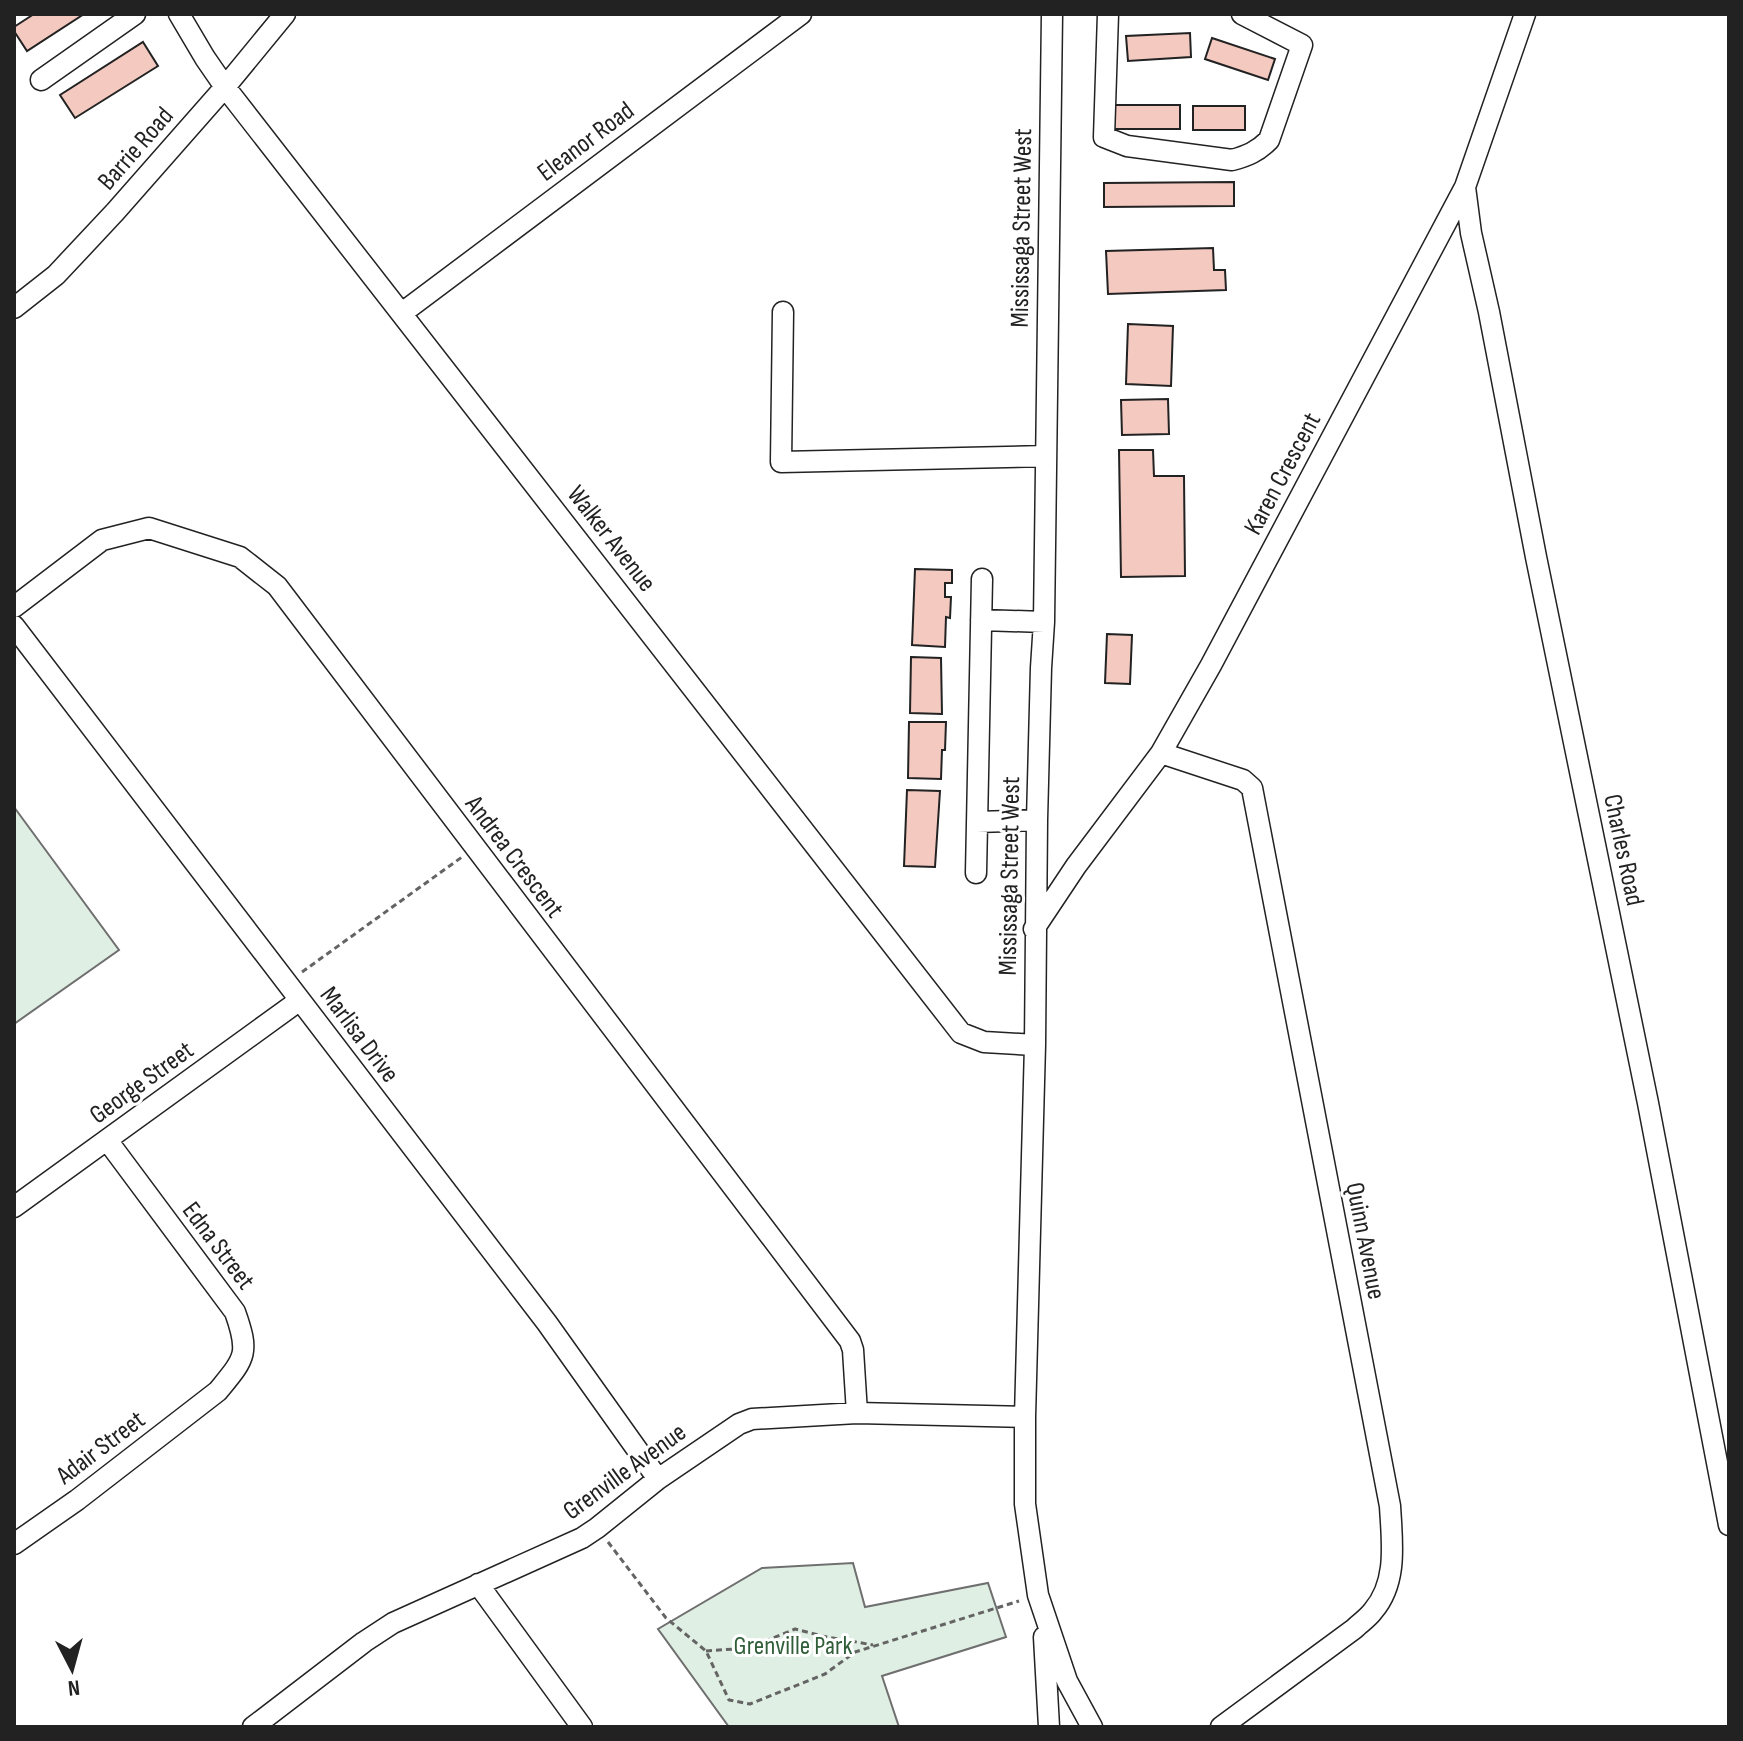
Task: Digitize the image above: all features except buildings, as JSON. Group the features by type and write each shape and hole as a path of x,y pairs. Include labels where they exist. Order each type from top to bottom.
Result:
{"street":[{"path":"41,80 135,14"},
{"name":"Walker Avenue","path":"179,14 225,87 961,1033 984,1042 1035,1045"},
{"name":"Barrie Road","path":"14,308 56,275 105,223 285,14"},
{"name":"Eleanor Road","path":"402,313 801,14"},
{"name":"Mississaga Street West","path":"1052,14 1044,622 1034,929 1035,1045 1025,1504 1040,1602 1067,1681 1092,1727"},
{"path":"1108,14 1104,137 1127,146 1232,160 1259,150 1269,140 1302,45 1254,16"},
{"name":"Karen Crescent","path":"1034,929 1076,866 1161,753 1219,651 1465,187 1525,14"},
{"name":"Charles Road","path":"1465,187 1471,233 1648,1103 1729,1525"},
{"path":"783,312 781,462 1046,456"},
{"name":"Andrea Crescent","path":"14,607 102,540 149,528 240,557 277,586 850,1341 857,1413"},
{"path":"976,873 982,579"},
{"path":"981,620 1044,622"},
{"name":"Marlisa Drive","path":"14,626 547,1323 658,1479"},
{"name":"Quinn Avenue","path":"1161,753 1243,780 1252,788 1390,1506 1393,1552 1388,1586 1374,1610 1354,1629 1221,1727"},
{"path":"977,822 1037,820"},
{"name":"George Street","path":"14,1207 300,1000"},
{"name":"Edna Street","path":"107,1140 235,1312 242,1333 244,1354 218,1391"},
{"name":"Adair Street","path":"14,1544 77,1500 218,1391"},
{"name":"Grenville Avenue","path":"253,1727 393,1623 582,1538 658,1479 727,1431 752,1419 857,1413 1025,1417"},
{"path":"478,1584 582,1727"},
{"path":"1040,1602 1049,1727"}],"path":[{"path":"287,983 474,847"},
{"path":"597,1528 666,1618 706,1651 729,1700 750,1704 825,1674 855,1652 1040,1602"},
{"path":"706,1651 748,1648 795,1629 875,1646"}],"green space":[{"path":"14,807 119,950 14,1024"},
{"name":"Grenville Park","path":"853,1563 865,1607 988,1583 1006,1637 882,1676 899,1727 729,1727 658,1629 762,1568"}]}
